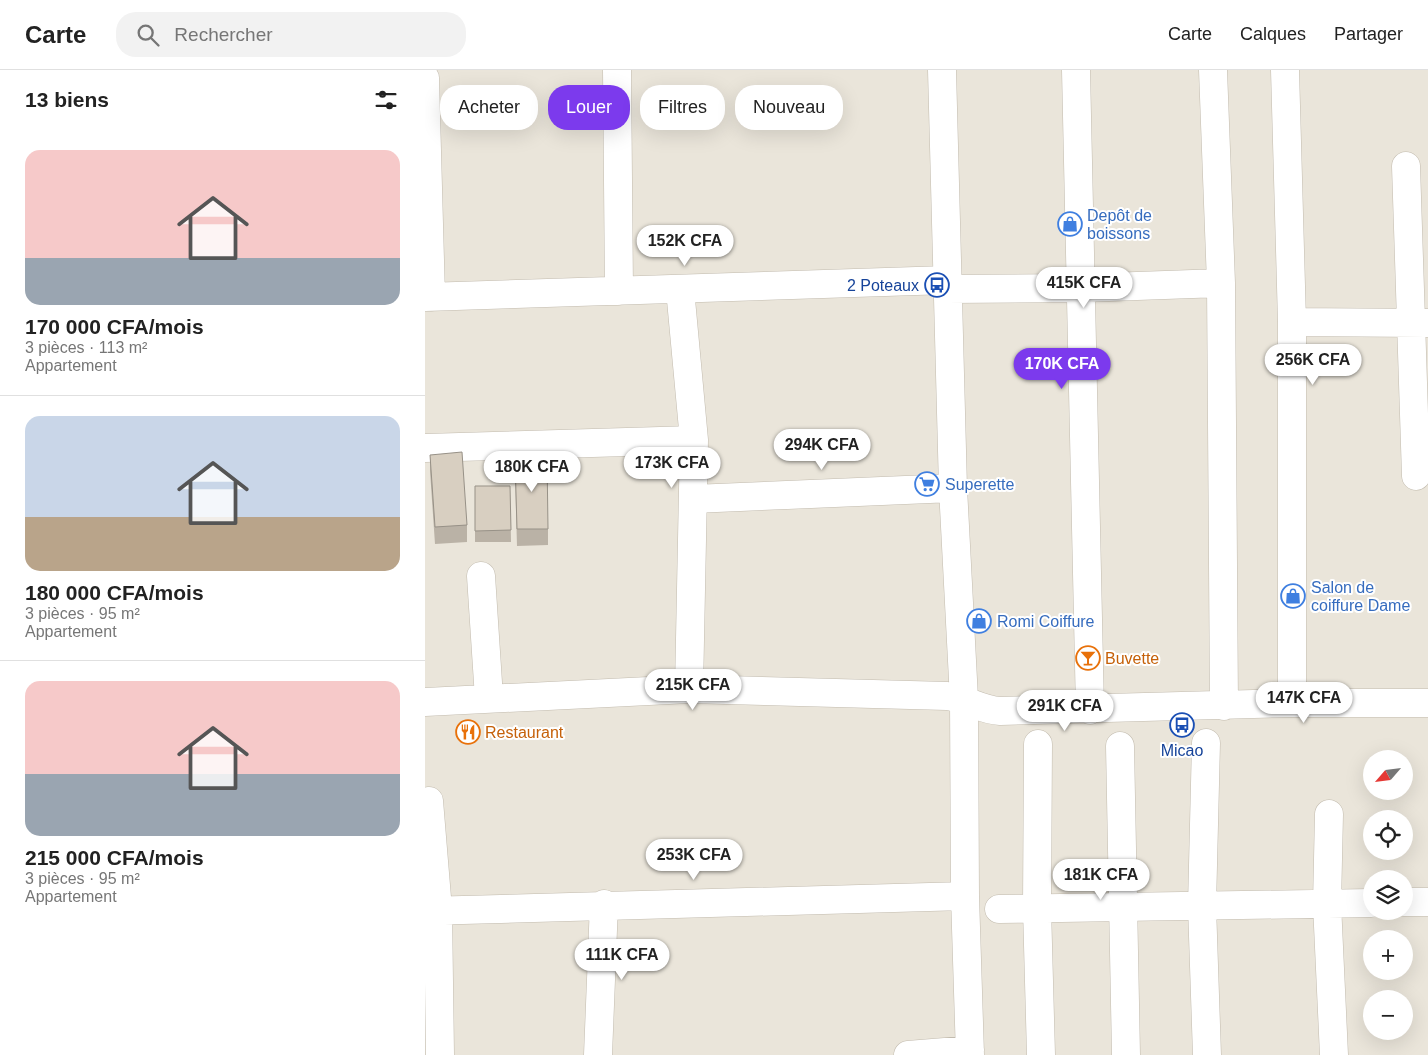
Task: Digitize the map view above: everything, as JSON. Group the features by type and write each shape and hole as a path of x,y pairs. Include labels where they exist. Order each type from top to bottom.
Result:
{"street":[{"path":"617,70 619,291"},
{"path":"908,1055 970,1052 965,896 964,699 953,488 942,70"},
{"path":"1077,70 1090,710"},
{"path":"1213,70 1221,283 1224,706"},
{"path":"1285,70 1292,322 1292,703"},
{"path":"425,78 428,297 680,289 947,284 1081,288 1221,283"},
{"path":"1406,166 1419,323 1416,476"},
{"path":"680,289 694,440 689,689"},
{"path":"1292,322 1419,323"},
{"path":"425,448 694,440"},
{"path":"693,499 953,488"},
{"path":"481,576 489,698"},
{"path":"425,702 689,689 929,694 964,699 979,707 1000,712 1292,703 1428,702"},
{"path":"1206,743 1202,906 1207,1055"},
{"path":"1038,744 1037,908 1041,1055"},
{"path":"1120,746 1125,1055"},
{"path":"429,801 431,911 440,1055"},
{"path":"1329,814 1327,904 1334,1055"},
{"path":"431,911 604,904 965,896"},
{"path":"1413,902 1428,902"},
{"path":"999,909 1363,903"},
{"path":"598,1055 604,904"}],"shaded area":[{"path":"425,70 1428,70 1428,1055 425,1055"}],"building":[{"path":"462,452 467,525 435,527 430,455"},
{"path":"547,457 548,529 517,529 515,458"},
{"path":"475,486 510,486 511,530 475,531"}],"place":[{"name":"Depôt de boissons","path":"1070,224"},
{"name":"2 Poteaux","path":"937,285"},
{"name":"Superette","path":"927,484"},
{"name":"Salon de coiffure Dame","path":"1293,596"},
{"name":"Romi Coiffure","path":"979,621"},
{"name":"Buvette","path":"1088,658"},
{"name":"Micao","path":"1182,725"},
{"name":"Restaurant","path":"468,732"}]}
